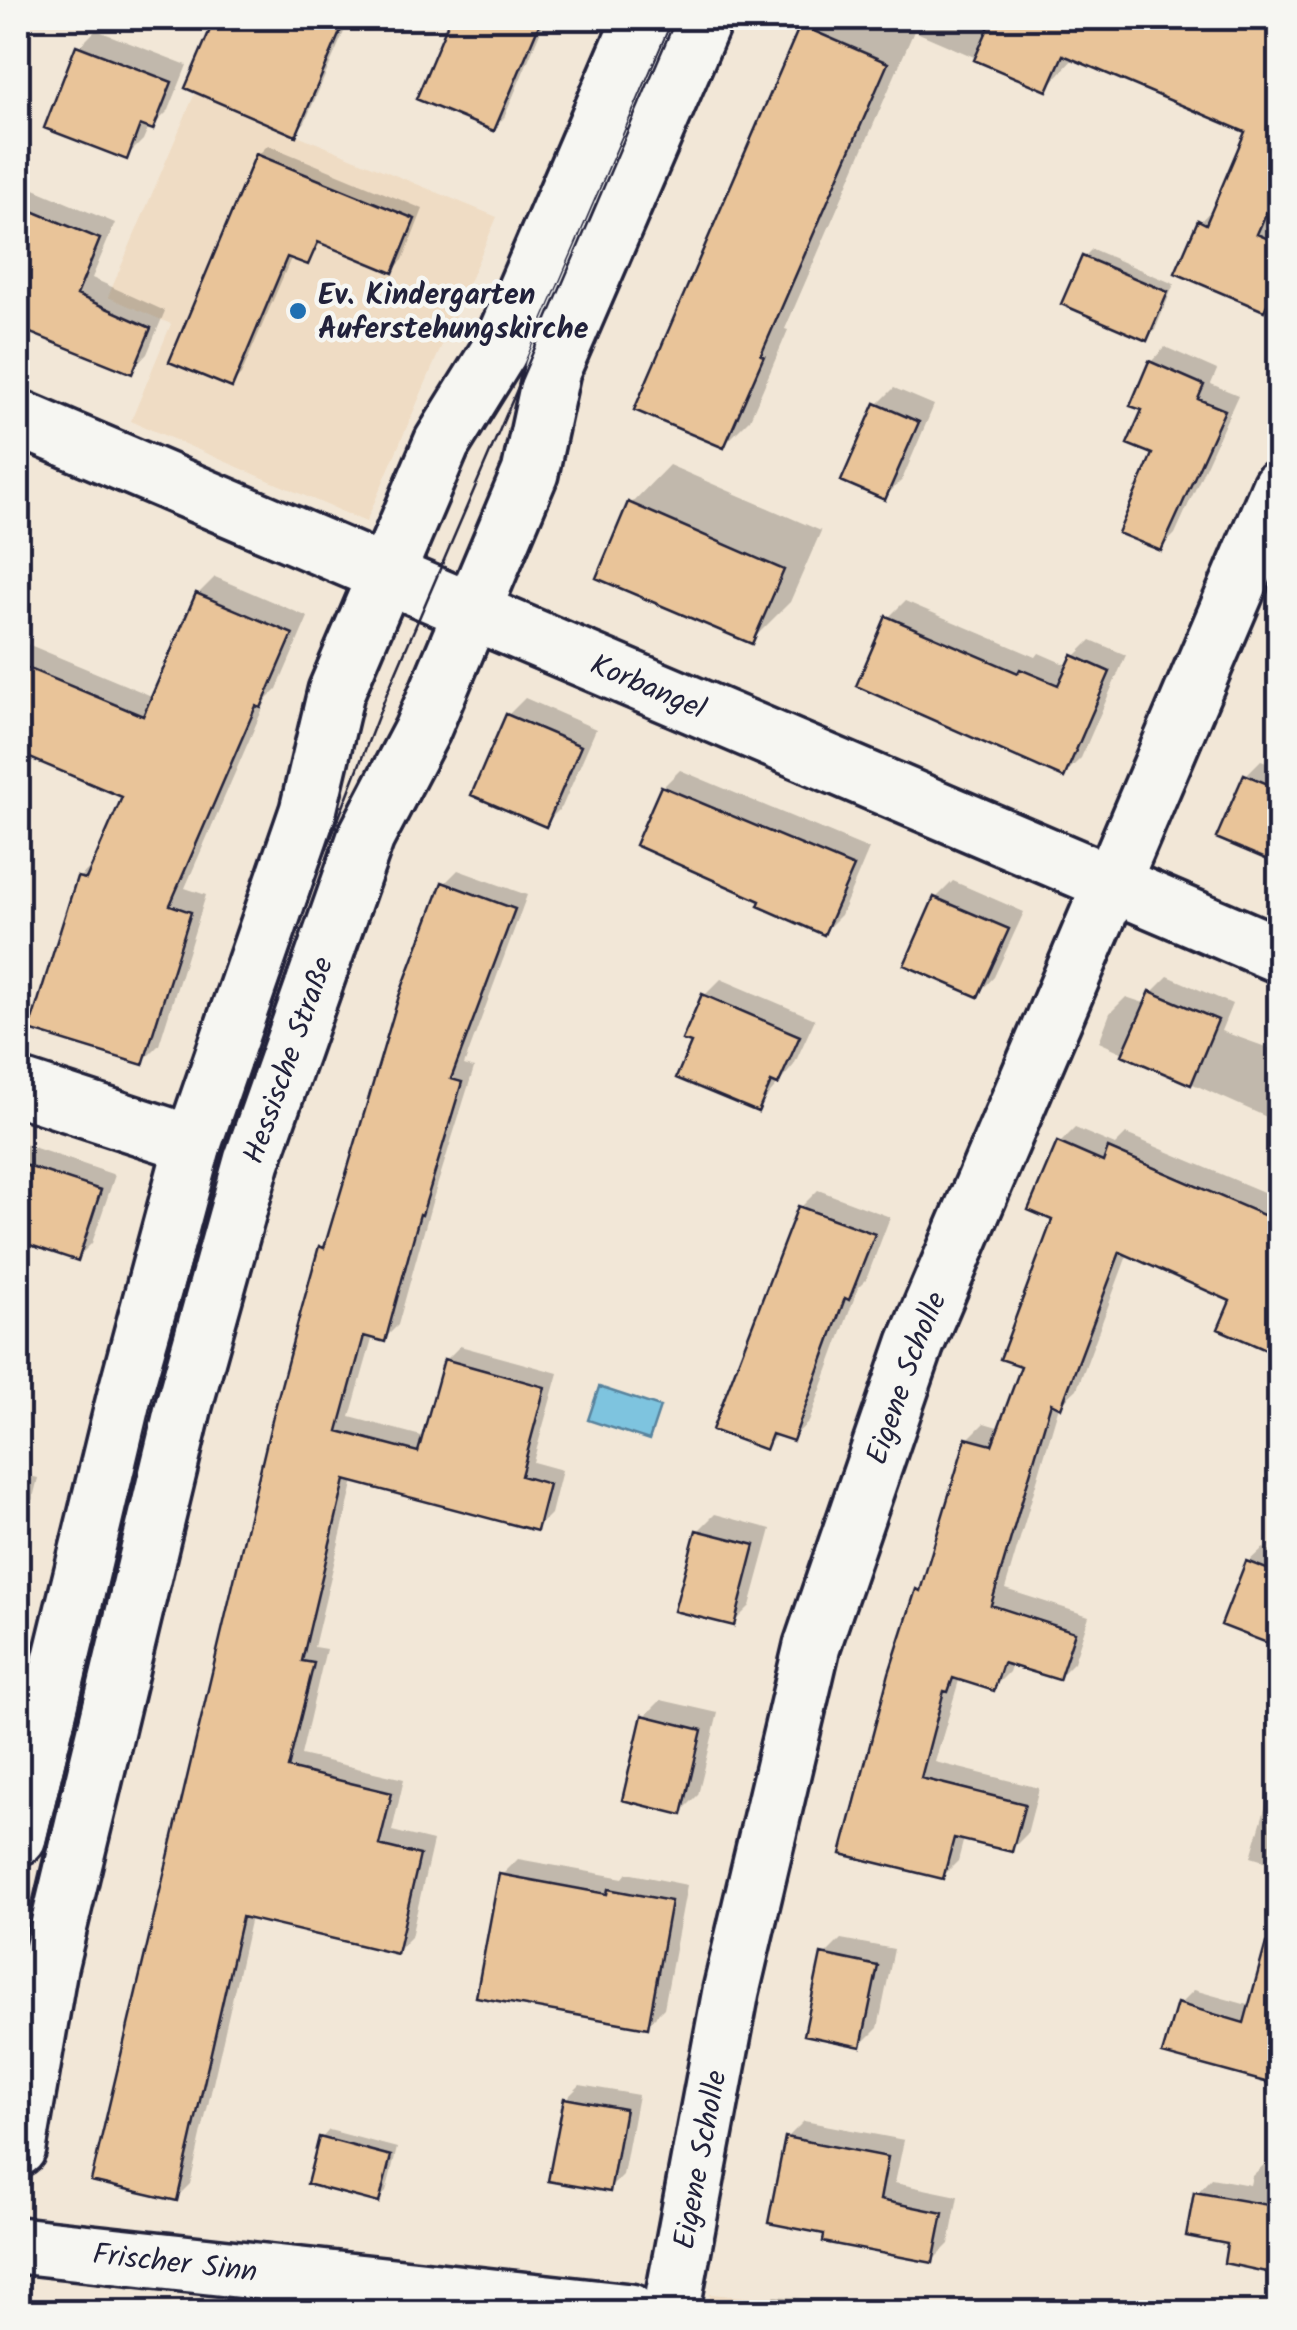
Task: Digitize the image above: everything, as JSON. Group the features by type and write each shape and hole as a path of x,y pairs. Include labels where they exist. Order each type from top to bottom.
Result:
{"street":[{"name":"Hessische Straße","path":"18,1836 126,1394 193,1144 308,810 336,692 442,443 499,351 642,18"},
{"name":"Hessische Straße","path":"18,2148 54,1948 184,1404 252,1161 366,837 422,730 530,473 552,370 704,18"},
{"name":"Korbangel","path":"18,418 1280,954"},
{"name":"Eigene Scholle","path":"671,2312 731,1991 812,1646 916,1343 1280,487"},
{"path":"18,1087 193,1144"},
{"name":"Frischer Sinn","path":"18,2245 630,2312"}],"shaded area":[{"name":"Ev. Kindergarten Auferstehungskirche","path":"195,93 497,217 366,522 131,421 171,324 108,297"},
{"path":"710,2294 910,2312 709,2312"}],"water":[{"path":"599,1387 660,1407 649,1440 588,1420"}],"building":[{"path":"215,18 346,18 296,136 185,88"},
{"path":"450,18 542,18 494,131 416,99"},
{"path":"974,18 1280,18 1280,182 1257,234 1280,244 1280,276 1264,311 1175,273 1198,220 1206,224 1245,132 1063,55 1047,91 974,60 990,24"},
{"path":"800,25 888,63 724,448 634,410"},
{"path":"76,45 172,82 153,130 140,125 127,160 44,128"},
{"path":"256,154 415,219 393,273 318,242 308,265 287,257 232,388 169,362"},
{"path":"18,205 100,239 77,295 151,328 132,374 18,328"},
{"path":"1082,256 1168,292 1147,341 1061,304"},
{"path":"1149,361 1204,385 1198,399 1225,410 1161,551 1118,533 1152,454 1127,444 1142,410 1130,406"},
{"path":"875,403 919,422 885,500 841,481"},
{"path":"628,502 784,570 752,644 596,578"},
{"path":"196,593 293,634 261,708 256,706 170,905 191,912 143,1065 29,1030 77,877 86,879 122,797 18,753 18,664 143,716"},
{"path":"886,616 1018,673 1020,669 1058,685 1072,655 1110,672 1064,778 856,686"},
{"path":"506,714 581,746 546,827 471,795"},
{"path":"1244,774 1280,789 1280,865 1216,838"},
{"path":"661,786 854,867 824,935 758,906 760,901 635,845"},
{"path":"442,882 515,909 451,1079 462,1082 385,1342 364,1336 338,1431 418,1452 444,1359 545,1387 521,1476 549,1484 537,1531 345,1480 302,1661 314,1663 288,1768 392,1793 379,1845 420,1855 397,1954 242,1917 177,2201 91,2181 299,1318 319,1246 324,1248 399,996"},
{"path":"934,897 1009,929 978,997 904,965"},
{"path":"1150,991 1218,1020 1191,1085 1122,1055"},
{"path":"702,994 800,1036 778,1085 771,1082 758,1112 676,1078 691,1043 682,1040"},
{"path":"1057,1142 1103,1162 1108,1148 1280,1222 1280,1356 1218,1329 1230,1301 1120,1252 1061,1408 1051,1403 991,1605 1075,1632 1059,1680 1003,1663 994,1691 953,1678 948,1692 944,1691 921,1778 1025,1804 1012,1852 954,1838 943,1879 841,1854 889,1673 916,1589 920,1591 966,1438 992,1445 1021,1366 1000,1359 1052,1220 1028,1210"},
{"path":"18,1163 101,1190 78,1261 18,1241"},
{"path":"798,1206 875,1234 849,1300 845,1298 793,1441 772,1434 766,1450 712,1430"},
{"path":"696,1530 755,1545 734,1626 674,1611"},
{"path":"1246,1561 1280,1574 1280,1648 1221,1625"},
{"path":"642,1715 702,1730 682,1815 622,1800"},
{"path":"499,1874 607,1894 608,1889 671,1901 648,2028 476,1997"},
{"path":"1266,1943 1280,1945 1280,2086 1162,2054 1177,2003 1244,2023"},
{"path":"821,1954 878,1966 861,2047 804,2035"},
{"path":"564,2098 625,2109 610,2192 548,2181"},
{"path":"319,2137 391,2156 379,2203 307,2184"},
{"path":"785,2137 888,2157 880,2200 943,2213 933,2263 823,2242 824,2234 768,2223"},
{"path":"1194,2192 1280,2207 1280,2275 1224,2263 1227,2244 1186,2236"}],"tram line":[{"path":"18,1963 152,1399 222,1154 316,877 387,693 676,18"}],"place":[{"name":"Ev. Kindergarten Auferstehungskirche","path":"298,311"}]}
